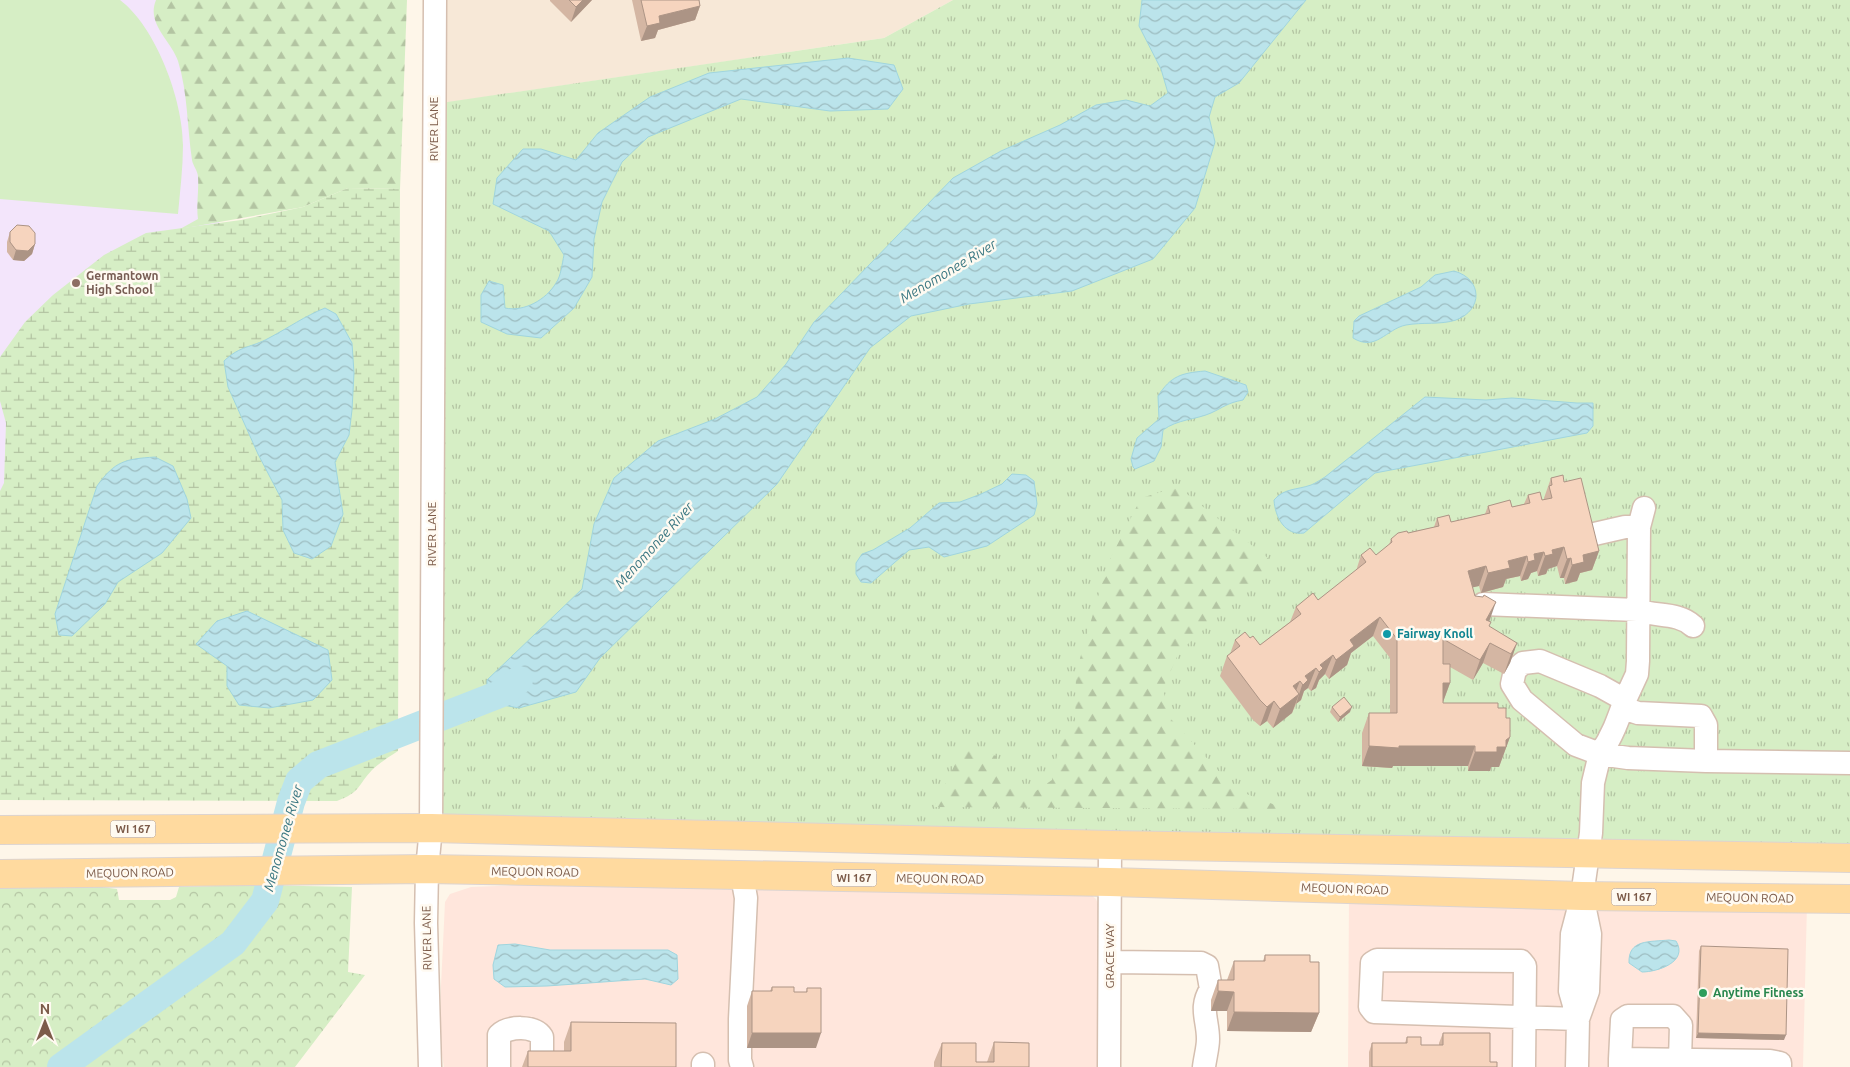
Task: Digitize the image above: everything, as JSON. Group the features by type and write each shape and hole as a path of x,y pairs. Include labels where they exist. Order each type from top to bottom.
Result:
{"main road":[{"name":"WI 167","path":"0,830 431,828 1110,845 1587,855 1850,858"},
{"path":"742,876 743,837"},
{"name":"MEQUON ROAD","path":"0,874 427,870 1110,882 1582,896 1850,899"}],"street":[{"name":"RIVER LANE","path":"430,1067 426,932 427,870 431,828 435,0"},
{"path":"1576,1067 1578,1019 1588,991 1589,982 1590,934 1582,896 1591,833 1592,783 1600,754 1614,733 1637,674 1637,610 1641,517 1625,527 1590,535"},
{"path":"1483,604 1637,610 1649,614 1680,617 1693,626"},
{"path":"1706,761 1706,725 1701,716 1638,713 1600,686 1540,661 1523,662 1514,670 1512,684 1522,700 1576,745 1600,754 1628,758 1706,761 1850,763"},
{"name":"GRACE WAY","path":"1110,845 1110,1067"},
{"path":"742,876 746,898 740,1019 740,1060 742,1067"},
{"path":"1524,1067 1524,1017 1524,966 1521,961 1377,960 1372,963 1370,1007 1374,1012 1524,1017 1578,1019"},
{"path":"1110,962 1202,964 1207,966 1211,988 1205,999 1204,1006 1208,1038 1204,1067"},
{"path":"1680,1060 1681,1025 1674,1016 1628,1016 1622,1020 1620,1063 1680,1060 1770,1060 1780,1063 1780,1067"},
{"path":"499,1067 499,1035 508,1030 534,1030 540,1033 542,1037 542,1066"}],"shaded area":[{"name":"Germantown High School","path":"0,0 220,0 219,246 0,555"},
{"path":"446,0 953,0 884,38 444,103"},
{"path":"576,883 1089,893 1096,899 1101,911 1101,1067 444,1067 440,1041 441,986 445,902 450,894 471,887"},
{"path":"1349,896 1807,904 1803,1067 1348,1067"}],"green space":[{"path":"0,0 120,0 133,12 156,46 173,86 178,107 183,145 178,214 0,199"},
{"path":"156,0 407,0 400,189 348,188 303,207 180,229 198,219 198,175 192,160 186,98 181,73 175,53 161,32 154,17"},
{"path":"953,0 1850,0 1850,853 431,828 434,104 884,38"},
{"path":"348,188 400,189 398,751 375,767 355,791 337,801 0,800 0,491 4,483 6,423 0,401 0,357 25,322 53,295 104,255 146,233 241,220 303,207"},
{"path":"1178,487 1269,559 1260,578 1179,652 1163,689 1170,718 1236,790 1286,809 934,807 963,748 997,756 997,768 1006,784 1033,793 1052,780 1060,741 1075,726 1076,672 1108,563 1141,498"},
{"path":"253,885 352,887 348,972 365,975 295,1067 0,1067 0,886 94,886 117,889 119,900 170,900 176,897 179,887"}],"water":[{"path":"1142,0 1306,0 1239,83 1215,97 1209,117 1215,142 1195,208 1153,259 1072,291 969,304 911,316 870,348 777,484 600,658 576,692 519,708 487,702 487,680 582,589 594,524 614,478 658,441 715,419 757,397 786,364 814,322 953,178 1001,151 1060,125 1096,105 1126,100 1150,106 1168,93 1161,69 1139,26"},
{"path":"848,58 894,65 903,89 888,109 830,111 741,99 648,137 622,162 602,202 594,239 592,277 574,308 541,338 507,334 481,322 481,295 489,281 503,285 505,308 520,308 534,303 546,295 558,280 561,270 564,255 549,231 493,204 497,178 523,149 541,149 576,160 598,133 650,97 709,73"},
{"path":"1454,271 1464,275 1470,281 1476,295 1475,302 1465,315 1450,322 1399,327 1375,341 1361,342 1353,338 1354,321 1359,316 1421,287 1435,275"},
{"path":"325,308 336,314 352,343 354,373 349,435 335,462 343,514 331,546 312,559 294,553 283,530 282,500 258,454 228,387 224,361 241,349 263,341"},
{"path":"1205,371 1246,385 1248,392 1243,400 1229,404 1211,413 1169,426 1163,430 1161,447 1154,461 1135,469 1131,459 1137,438 1159,419 1158,396 1163,389 1177,377"},
{"path":"1425,397 1486,400 1512,398 1593,403 1593,426 1587,433 1375,473 1304,533 1291,532 1282,524 1276,513 1274,500 1278,496 1286,491 1311,485 1325,477"},
{"path":"155,457 173,466 187,499 191,518 162,553 118,582 105,604 72,636 59,635 55,614 97,486 115,466 128,460"},
{"path":"1012,474 1026,475 1034,481 1037,504 1034,515 987,546 944,557 929,547 909,550 871,583 861,582 856,574 856,563 862,554 873,550 910,528 939,503 960,502 981,494 1002,484"},
{"path":"247,611 328,650 332,680 313,700 269,708 239,705 227,686 227,666 196,644 217,621"},
{"path":"1676,941 1679,948 1678,955 1670,964 1663,968 1642,972 1629,963 1632,950 1636,946 1642,943"},
{"path":"515,944 550,950 668,950 677,955 678,979 671,985 645,979 505,987 494,979 493,965 498,945"}],"building":[{"path":"569,0 583,0 576,7"},
{"path":"641,0 699,0 700,6 659,16 660,23 647,26"},
{"path":"17,225 29,226 35,233 35,244 28,251 16,250 10,242 10,232"},
{"name":"Fairway Knoll","path":"1563,475 1564,482 1581,478 1599,551 1583,555 1584,562 1572,565 1571,558 1567,559 1564,547 1552,550 1553,554 1545,556 1544,552 1534,554 1535,560 1528,562 1527,556 1508,561 1510,568 1488,573 1486,566 1468,571 1475,596 1483,597 1484,595 1496,602 1486,620 1491,622 1489,626 1517,643 1511,654 1490,643 1480,660 1443,639 1443,664 1450,664 1450,683 1443,683 1443,703 1498,703 1498,708 1506,708 1506,718 1510,718 1510,737 1506,740 1506,747 1497,747 1497,752 1475,752 1475,746 1399,746 1399,748 1369,746 1369,713 1397,713 1397,639 1380,617 1350,640 1354,646 1336,660 1333,655 1320,665 1323,668 1319,672 1316,668 1305,676 1308,680 1303,685 1300,681 1293,686 1299,694 1280,709 1274,701 1267,707 1260,700 1227,656 1240,646 1235,640 1245,632 1250,638 1253,636 1260,645 1301,614 1296,607 1313,593 1318,600 1366,562 1361,555 1370,548 1376,555 1392,542 1391,539 1398,533 1407,531 1408,533 1439,526 1437,518 1449,515 1451,522 1490,513 1488,506 1510,500 1512,507 1530,503 1528,495 1540,492 1542,500 1552,498 1549,486 1552,485 1551,478"},
{"path":"1344,697 1352,707 1340,717 1332,707"},
{"path":"1701,946 1788,949 1786,1035 1698,1033"},
{"path":"1265,955 1310,955 1310,962 1319,962 1319,1013 1234,1012 1234,992 1218,991 1218,980 1234,980 1234,961 1265,961"},
{"path":"772,987 794,987 794,992 807,992 807,988 821,988 821,1033 752,1033 752,991 772,991"},
{"path":"571,1022 676,1023 676,1067 528,1067 528,1051 571,1051"},
{"path":"1443,1033 1490,1033 1490,1062 1497,1062 1497,1067 1372,1067 1372,1043 1407,1043 1407,1037 1421,1037 1421,1045 1443,1045"},
{"path":"994,1042 1029,1043 1029,1067 941,1067 942,1043 976,1043 976,1062 994,1062"}],"waterway":[{"name":"Menomonee River","path":"61,1067 233,943 265,901 291,802 299,781 318,765 505,692 519,680"}],"place":[{"name":"Germantown High School","path":"76,283"},
{"name":"Fairway Knoll","path":"1387,634"},
{"name":"Anytime Fitness","path":"1703,993"}]}
